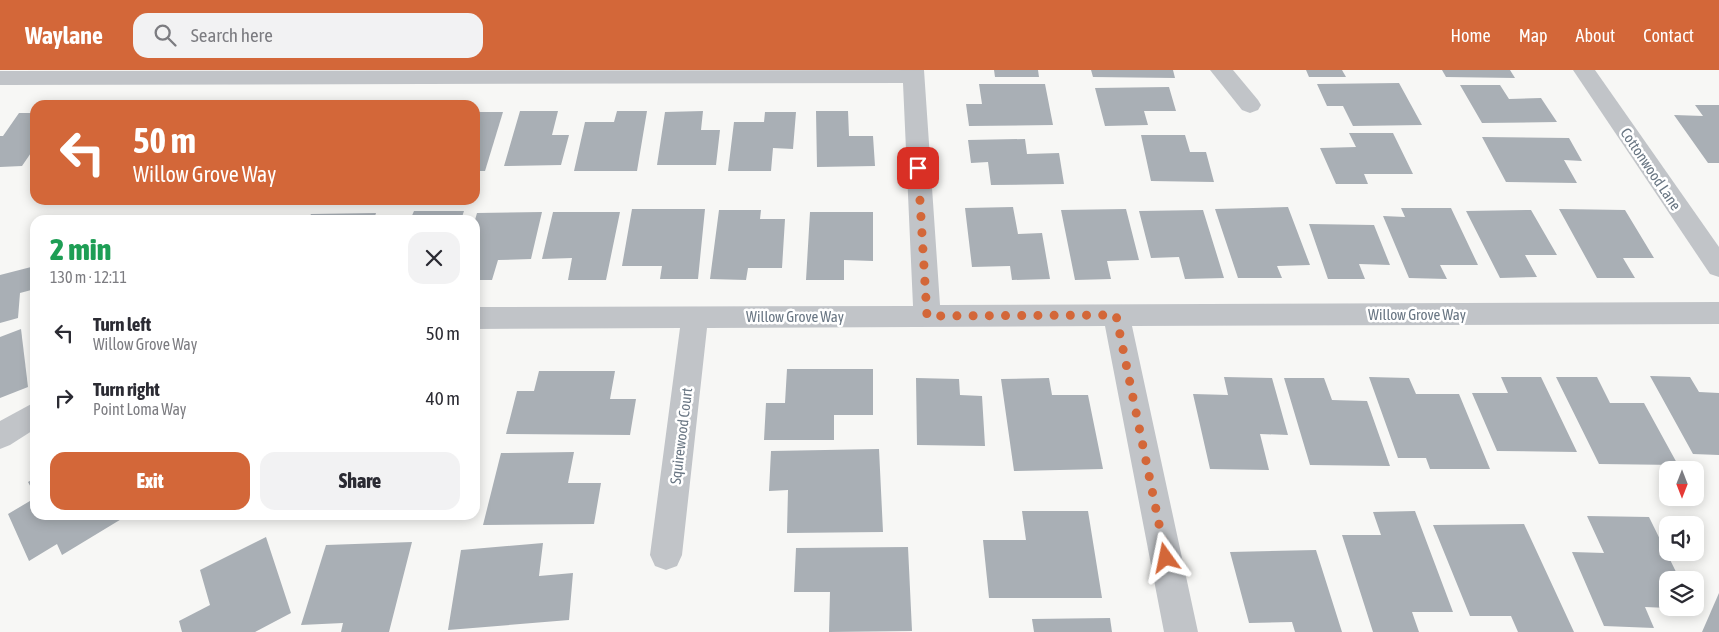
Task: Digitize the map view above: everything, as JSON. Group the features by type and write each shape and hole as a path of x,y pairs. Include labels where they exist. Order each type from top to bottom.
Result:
{"street":[{"path":"1221,70 1250,105"},
{"name":"Cottonwood Lane","path":"1584,70 1719,267"},
{"path":"0,78 285,74 913,73 927,316"},
{"name":"Willow Grove Way","path":"480,318 1719,313"},
{"path":"1116,315 1181,632"},
{"name":"Squirewood Court","path":"666,555 695,317"},
{"path":"0,436 30,417"}],"building":[{"path":"994,70 1038,70 1039,77 995,77"},
{"path":"1091,70 1173,70 1175,78 1093,77"},
{"path":"1306,70 1342,70 1346,77 1309,77"},
{"path":"1442,70 1510,70 1515,78 1446,77"},
{"path":"1399,83 1422,125 1353,126 1343,106 1327,106 1317,84"},
{"path":"979,84 1045,84 1053,125 969,126 966,104 982,104"},
{"path":"1460,85 1500,85 1509,99 1541,98 1557,122 1482,123"},
{"path":"1169,87 1176,111 1144,111 1148,125 1105,126 1095,88"},
{"path":"1695,105 1719,105 1719,163 1708,163 1674,115 1703,116"},
{"path":"520,111 558,111 552,135 569,135 561,165 504,166"},
{"path":"617,111 647,111 637,171 574,171 585,122 614,122"},
{"path":"703,111 701,130 720,130 716,165 657,165 665,112"},
{"path":"816,111 848,111 849,136 873,136 875,166 817,167"},
{"path":"480,112 503,112 485,171 480,171"},
{"path":"765,112 796,112 793,149 773,148 771,171 728,171 734,122 764,122"},
{"path":"19,113 30,113 30,154 22,166 0,167 0,136 3,136"},
{"path":"1349,133 1393,133 1413,174 1364,174 1368,184 1336,184 1320,148 1356,147"},
{"path":"1141,135 1185,135 1190,152 1206,152 1214,182 1151,181"},
{"path":"1482,137 1569,138 1582,161 1564,160 1577,183 1506,182"},
{"path":"1025,139 1027,154 1059,153 1064,184 991,185 988,162 971,163 968,140"},
{"path":"1013,207 1018,234 1042,233 1050,279 1012,280 1010,266 972,267 965,208"},
{"path":"1288,207 1310,265 1277,266 1282,278 1238,278 1215,209"},
{"path":"1401,208 1451,208 1478,265 1440,265 1447,279 1409,278 1383,216 1405,217"},
{"path":"632,209 705,209 698,279 660,279 662,266 622,266"},
{"path":"1126,209 1139,260 1107,261 1111,279 1075,280 1061,210"},
{"path":"1559,209 1625,210 1654,258 1623,258 1635,278 1597,278"},
{"path":"719,210 761,210 760,219 785,219 782,268 748,268 746,280 710,279"},
{"path":"1203,210 1224,278 1185,279 1179,257 1151,258 1139,211"},
{"path":"1531,210 1557,255 1525,255 1537,277 1500,278 1466,211"},
{"path":"414,211 464,211 463,215 412,215"},
{"path":"542,212 531,259 498,260 492,280 480,280 480,215 476,215 477,213"},
{"path":"553,212 620,212 606,280 568,280 572,258 542,259"},
{"path":"810,212 873,212 873,261 844,260 844,280 806,280"},
{"path":"376,213 375,215 311,214"},
{"path":"1309,224 1374,225 1390,265 1359,264 1365,279 1328,279"},
{"path":"30,267 30,290 20,293 18,318 0,323 0,275"},
{"path":"21,329 28,387 0,398 0,337"},
{"path":"787,369 873,369 873,415 834,415 834,440 764,440 766,403 785,403"},
{"path":"539,371 615,371 610,399 636,399 630,435 506,434 517,391 534,391"},
{"path":"1650,376 1690,377 1699,392 1719,393 1719,455 1693,454"},
{"path":"1224,377 1272,378 1288,435 1260,434 1269,470 1210,469 1193,394 1228,395"},
{"path":"1369,377 1409,378 1416,394 1459,394 1490,469 1430,469 1426,458 1398,458"},
{"path":"1501,377 1541,377 1577,452 1497,451 1472,393 1508,393"},
{"path":"1556,377 1597,377 1610,403 1644,403 1676,461 1659,461 1659,465 1599,464"},
{"path":"916,378 959,379 960,395 982,396 985,446 917,445"},
{"path":"1049,378 1052,395 1088,395 1103,469 1014,471 1001,379"},
{"path":"1284,378 1324,378 1332,400 1367,401 1390,466 1310,465"},
{"path":"879,449 883,532 787,533 788,490 769,491 771,451"},
{"path":"574,452 568,483 601,483 594,524 483,525 501,453"},
{"path":"30,501 30,520 120,520 62,555 57,544 29,561 8,514"},
{"path":"1022,511 1088,511 1102,598 989,598 983,540 1026,540"},
{"path":"1415,511 1453,612 1412,612 1419,632 1373,632 1342,535 1381,535 1373,512"},
{"path":"1587,516 1649,517 1659,537 1659,561 1671,561 1676,571 1659,571 1659,608 1645,607 1654,628 1604,626 1572,552 1604,553"},
{"path":"1524,524 1574,632 1518,632 1511,616 1470,616 1433,525"},
{"path":"266,537 291,613 255,632 182,632 179,621 210,605 200,570"},
{"path":"412,542 389,632 341,632 343,623 301,625 326,545"},
{"path":"543,543 539,576 573,573 569,620 448,630 461,550"},
{"path":"908,547 912,631 829,632 830,592 794,592 796,548"},
{"path":"1316,550 1342,632 1295,632 1292,622 1249,623 1230,552"},
{"path":"1719,593 1719,632 1702,632"},
{"path":"1110,618 1112,632 1034,632 1032,619"}],"route":[{"path":"918,168 927,316 1116,315 1166,558"}]}
